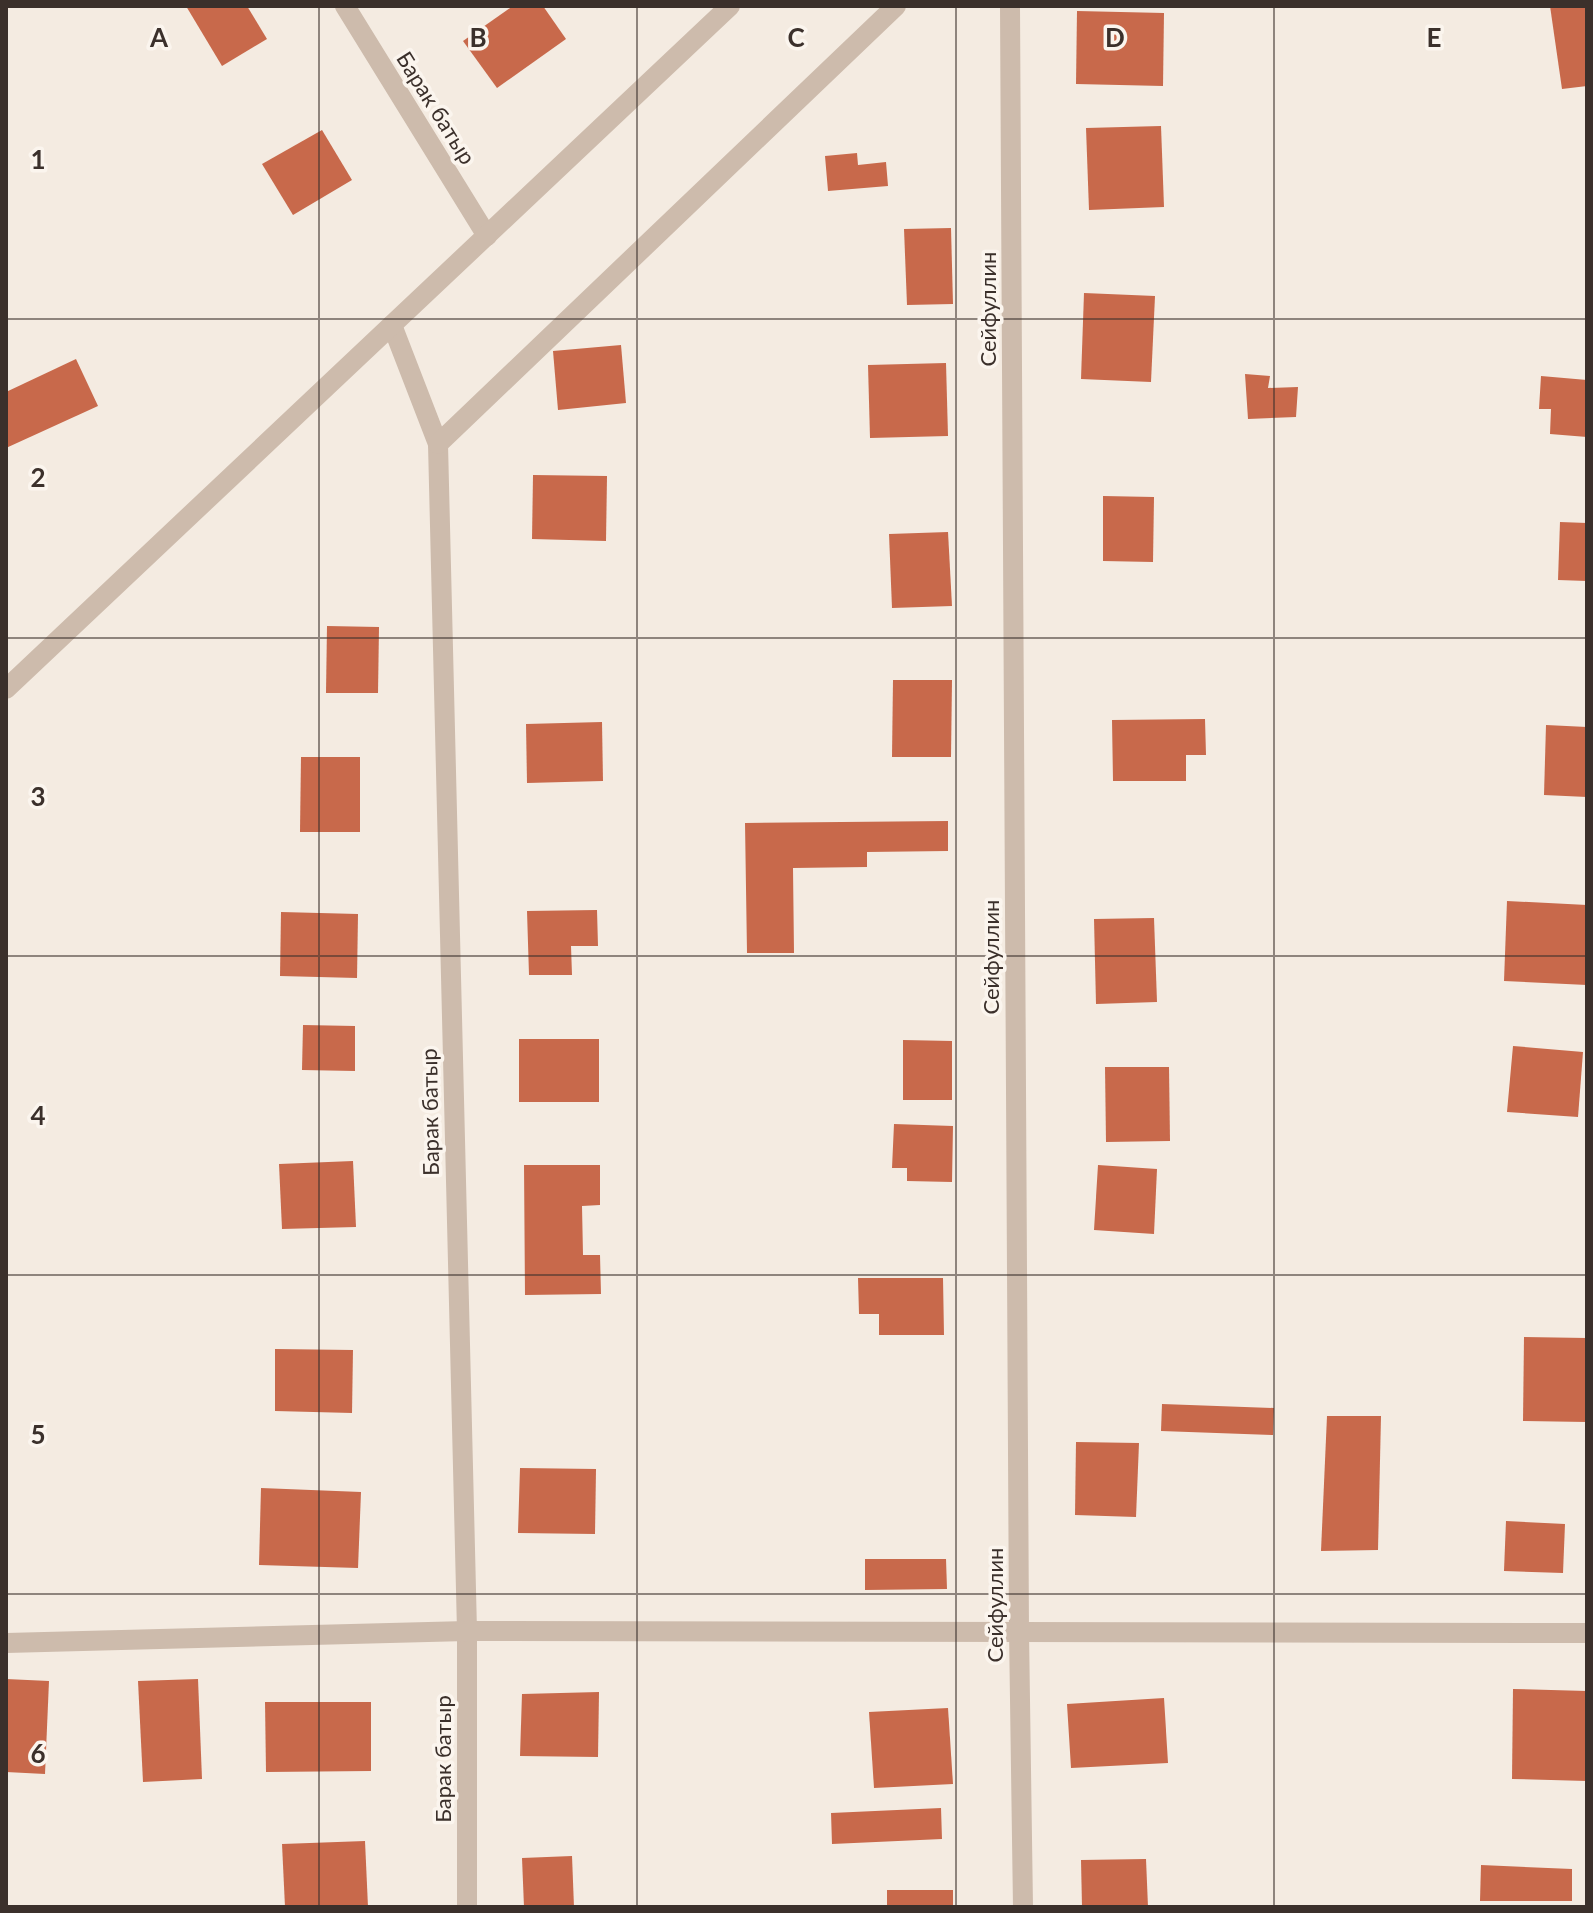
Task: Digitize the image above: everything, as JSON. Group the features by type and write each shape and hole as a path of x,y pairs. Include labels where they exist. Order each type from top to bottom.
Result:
{"street":[{"name":"Барак батыр","path":"345,6 487,236"},
{"path":"6,689 730,6"},
{"path":"438,444 896,6"},
{"name":"Сейфуллин","path":"1010,6 1023,1907"},
{"name":"Барак батыр","path":"392,325 438,444 467,1631 467,1907"},
{"path":"6,1643 467,1631 1587,1633"}],"building":[{"path":"186,6 247,6 267,39 222,66"},
{"path":"513,6 543,6 566,39 497,88 463,41"},
{"path":"1550,6 1587,6 1587,86 1562,89"},
{"path":"1077,11 1164,13 1163,86 1076,84"},
{"path":"1161,126 1164,207 1089,210 1086,128"},
{"path":"322,130 352,180 293,215 262,164"},
{"path":"857,153 858,165 886,162 888,186 828,191 825,156"},
{"path":"951,228 953,304 907,305 904,229"},
{"path":"1084,293 1155,296 1151,382 1081,379"},
{"path":"621,345 626,403 558,410 553,351"},
{"path":"76,359 98,406 6,448 6,392"},
{"path":"946,363 948,436 870,438 868,365"},
{"path":"1245,374 1270,376 1268,388 1298,387 1296,417 1248,419"},
{"path":"1541,376 1587,380 1587,437 1550,434 1551,409 1539,409"},
{"path":"533,475 607,476 606,541 532,539"},
{"path":"1103,496 1154,497 1153,562 1103,561"},
{"path":"1560,522 1587,523 1587,581 1558,580"},
{"path":"948,532 952,606 892,608 889,534"},
{"path":"327,626 379,627 378,693 326,693"},
{"path":"893,680 952,680 951,757 892,757"},
{"path":"1205,719 1206,755 1186,755 1186,781 1113,781 1112,720"},
{"path":"602,722 603,781 527,783 526,724"},
{"path":"1546,725 1587,727 1587,797 1544,795"},
{"path":"301,757 360,757 360,832 300,832"},
{"path":"948,821 948,851 867,852 867,867 793,868 794,953 747,953 745,823"},
{"path":"1507,901 1587,905 1587,985 1504,981"},
{"path":"597,910 598,946 571,946 572,975 529,975 527,911"},
{"path":"281,912 358,914 357,978 280,976"},
{"path":"1154,918 1157,1002 1096,1004 1094,919"},
{"path":"303,1025 355,1026 355,1071 302,1070"},
{"path":"519,1039 599,1039 599,1102 519,1102"},
{"path":"903,1040 952,1041 952,1100 903,1100"},
{"path":"1513,1046 1583,1052 1578,1117 1507,1112"},
{"path":"1105,1067 1169,1067 1170,1141 1106,1142"},
{"path":"894,1124 953,1126 952,1182 907,1181 907,1168 892,1168"},
{"path":"353,1161 356,1227 282,1229 279,1164"},
{"path":"524,1165 600,1165 600,1205 582,1206 583,1255 600,1255 601,1294 525,1295"},
{"path":"1098,1165 1157,1169 1154,1234 1094,1230"},
{"path":"858,1278 943,1278 944,1335 879,1335 879,1314 859,1314"},
{"path":"1524,1337 1587,1338 1587,1422 1523,1421"},
{"path":"275,1349 353,1350 352,1413 275,1411"},
{"path":"1162,1404 1274,1408 1273,1435 1161,1431"},
{"path":"1327,1416 1381,1416 1378,1550 1321,1551"},
{"path":"1076,1442 1139,1443 1136,1517 1075,1515"},
{"path":"520,1468 596,1469 595,1534 518,1533"},
{"path":"261,1488 361,1492 358,1568 259,1565"},
{"path":"1506,1521 1565,1524 1563,1573 1504,1571"},
{"path":"865,1559 946,1559 947,1589 865,1590"},
{"path":"6,1679 49,1681 45,1774 6,1772"},
{"path":"198,1679 202,1779 143,1782 138,1681"},
{"path":"1513,1689 1587,1691 1587,1781 1512,1779"},
{"path":"599,1692 598,1757 520,1756 522,1694"},
{"path":"1164,1698 1168,1763 1071,1768 1067,1704"},
{"path":"265,1702 371,1702 371,1771 266,1772"},
{"path":"948,1708 953,1784 874,1788 869,1712"},
{"path":"941,1808 942,1839 832,1844 831,1813"},
{"path":"365,1841 368,1907 285,1907 282,1844"},
{"path":"572,1856 574,1907 524,1907 522,1858"},
{"path":"1146,1859 1148,1907 1082,1907 1081,1860"},
{"path":"1481,1865 1572,1869 1572,1901 1480,1901"},
{"path":"887,1890 953,1890 953,1907 887,1907"}]}
